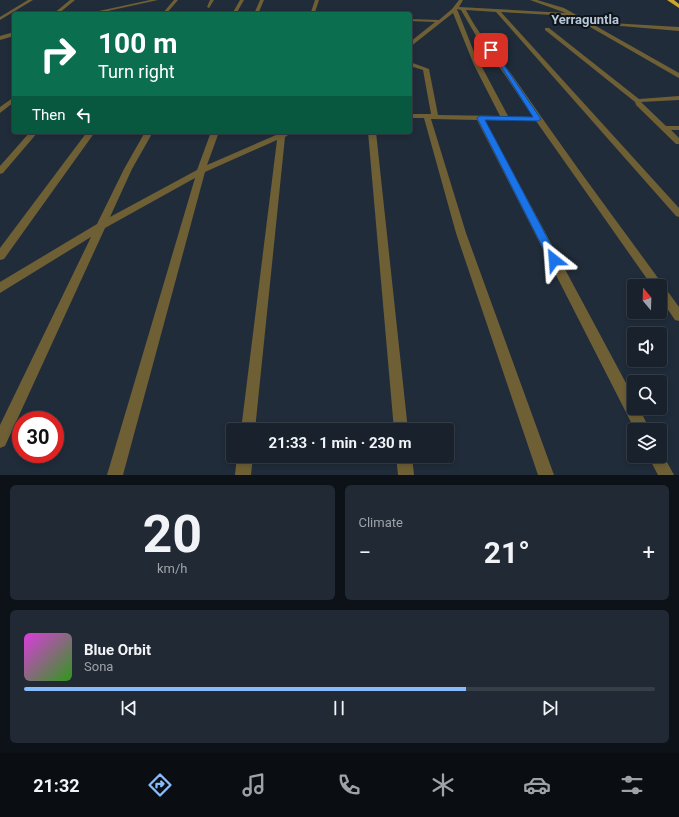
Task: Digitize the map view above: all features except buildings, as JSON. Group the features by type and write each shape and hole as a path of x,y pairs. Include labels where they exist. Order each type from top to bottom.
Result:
{"highway":[{"path":"670,0 679,6"}],"street":[{"path":"0,19 31,0"},
{"path":"58,12 73,0"},
{"path":"97,12 156,0"},
{"path":"166,12 176,0"},
{"path":"209,7 212,0"},
{"path":"235,12 242,0"},
{"path":"257,12 262,0"},
{"path":"313,12 317,0"},
{"path":"461,0 458,9 463,36 480,75 504,118"},
{"path":"532,0 556,7 573,15 679,76"},
{"path":"458,9 468,20 503,68 653,279"},
{"path":"412,43 439,21 458,9 573,15"},
{"path":"498,12 679,214"},
{"path":"412,20 439,21"},
{"path":"612,24 679,29"},
{"path":"664,28 674,35"},
{"path":"548,29 638,102 640,108 679,142"},
{"path":"0,38 12,35"},
{"path":"412,65 426,69 431,116 461,233 546,475"},
{"path":"638,102 650,99 679,98"},
{"path":"0,111 12,101"},
{"path":"412,116 538,119"},
{"path":"480,118 639,423"},
{"path":"664,128 679,128"},
{"path":"0,171 32,134"},
{"path":"0,256 90,134"},
{"path":"0,441 133,160 148,134"},
{"path":"115,475 201,172 214,134"},
{"path":"0,288 103,225 201,172 285,134"},
{"path":"249,423 285,134"},
{"path":"372,134 400,423"},
{"path":"667,299 679,316"},
{"path":"243,475 244,463"},
{"path":"405,463 406,475"},
{"path":"660,463 666,475"}],"district":[{"name":"Yerraguntla","path":"585,19"}],"route":[{"path":"491,50 538,119 480,118 554,260"}]}
